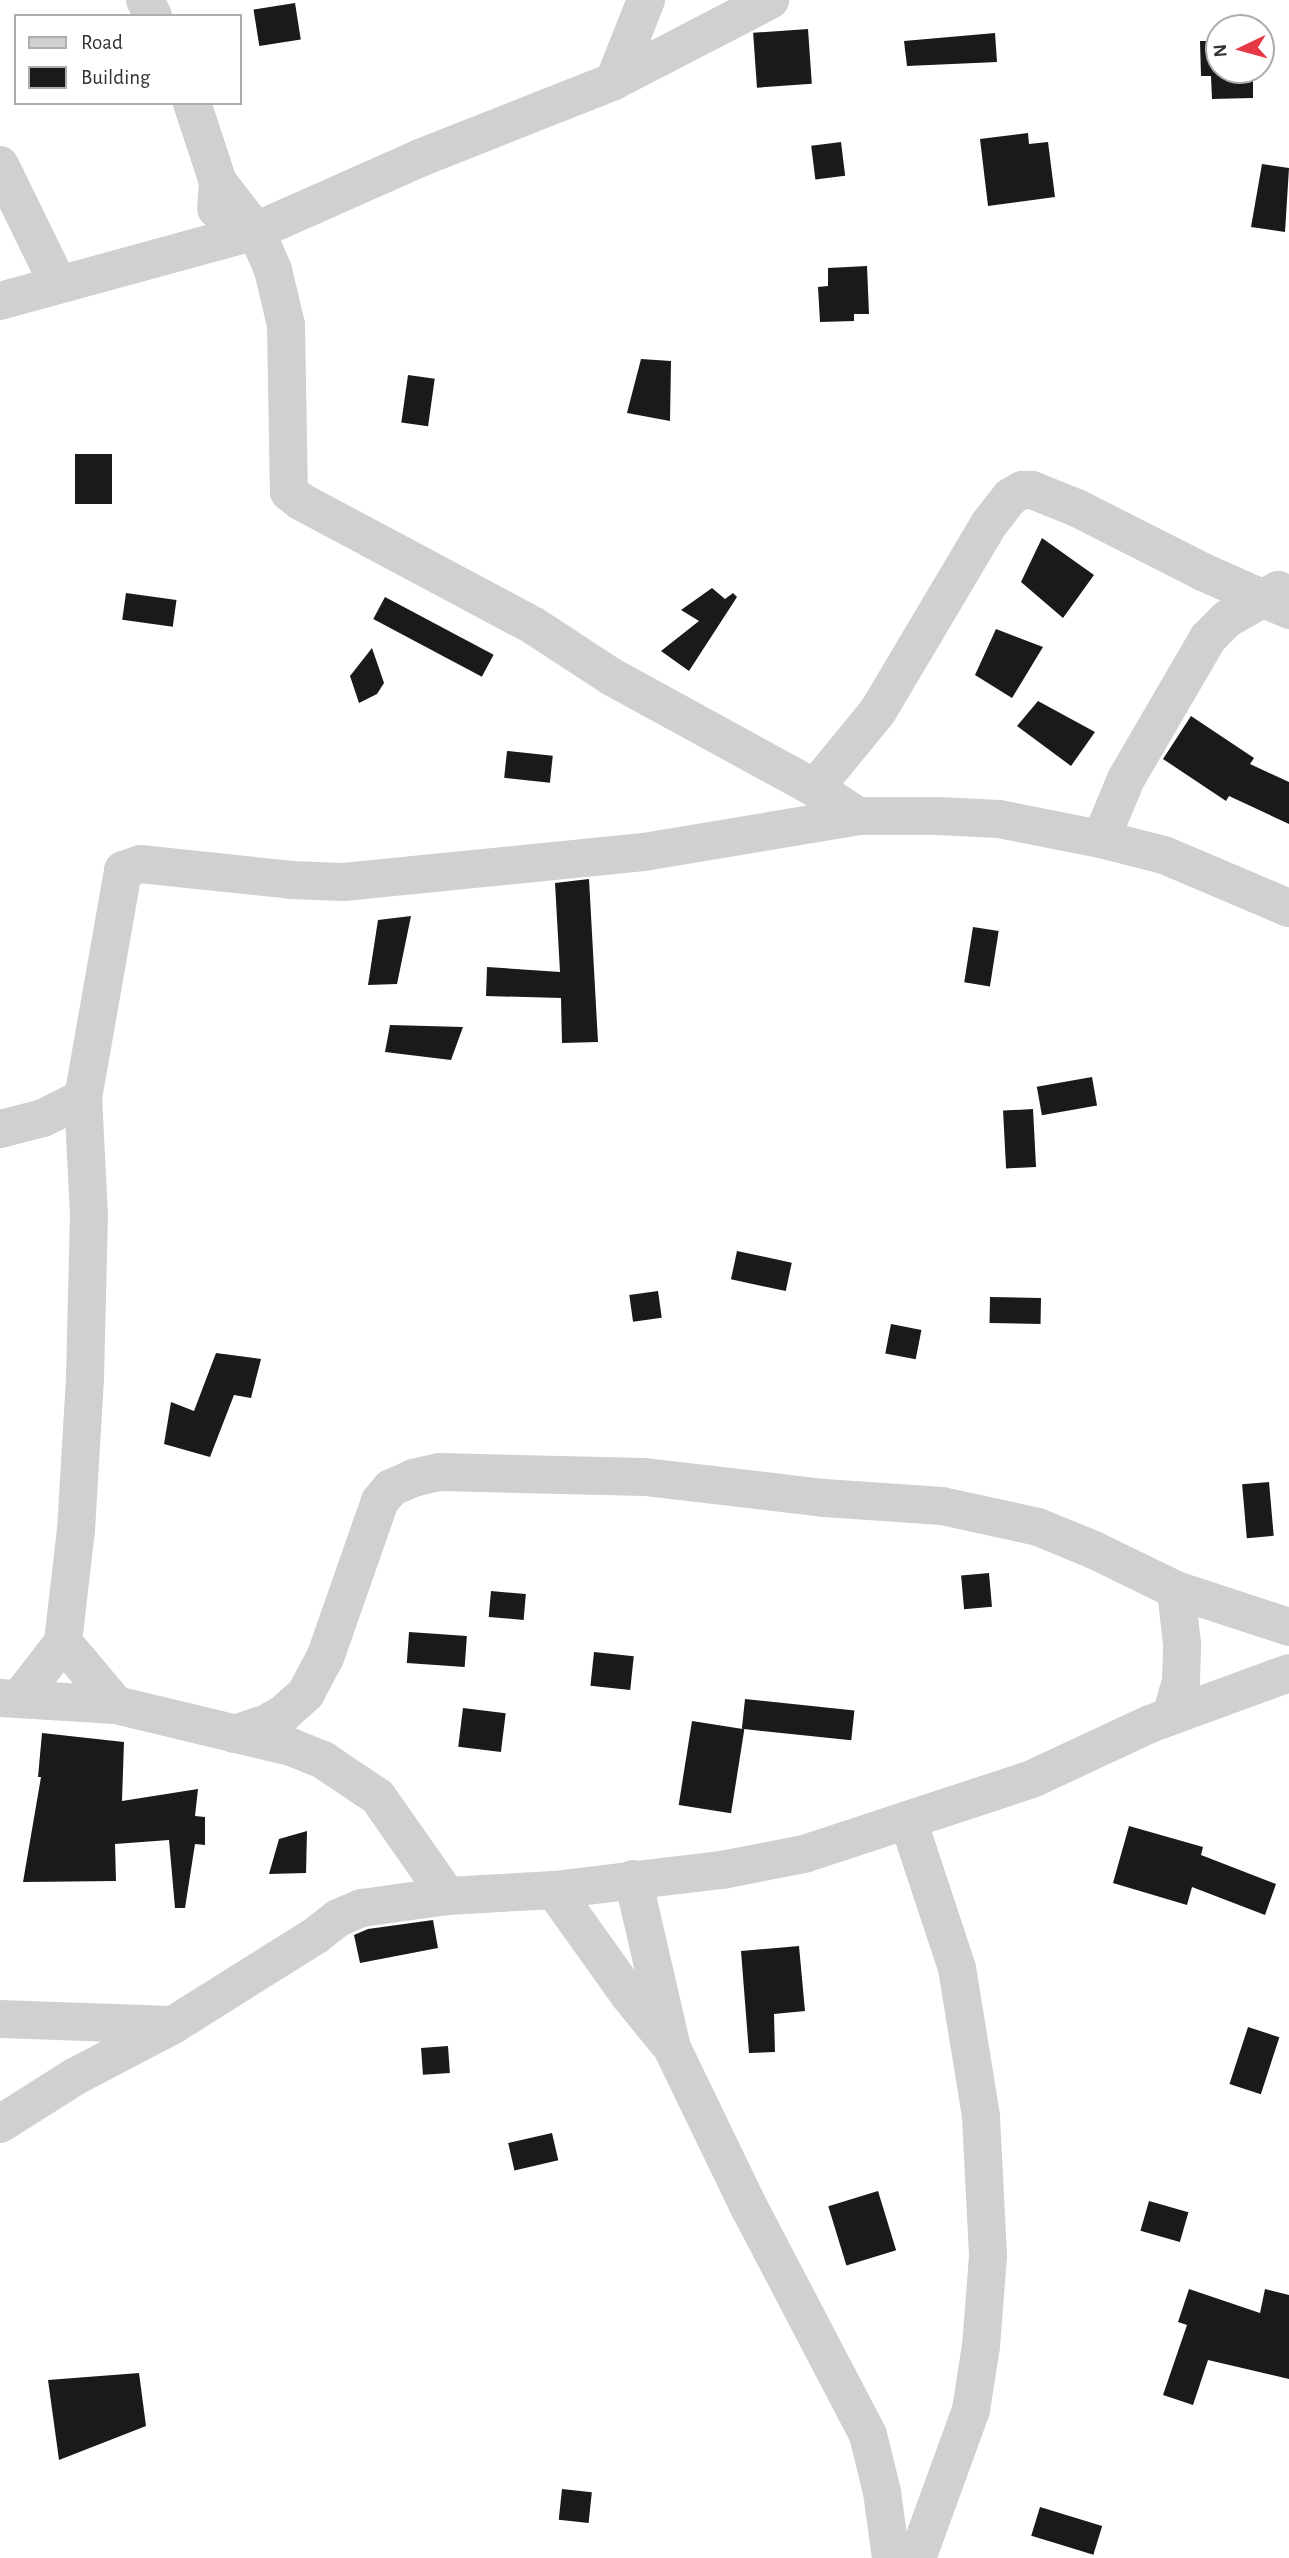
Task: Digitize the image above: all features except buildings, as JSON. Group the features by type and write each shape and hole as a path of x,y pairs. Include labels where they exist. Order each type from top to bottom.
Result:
{"street":[{"path":"614,80 646,0"},
{"path":"0,301 256,231 420,158 614,80 770,0"},
{"path":"193,105 218,183 256,231 273,270 286,325 289,492 534,626 649,699 815,788 858,816"},
{"path":"0,165 58,284"},
{"path":"209,245 217,205 218,183"},
{"path":"815,788 878,710 989,524 1010,496 1022,490 1032,490 1077,508 1203,572 1280,597"},
{"path":"1101,839 1126,779 1208,638 1227,619 1280,597"},
{"path":"10,1699 63,1642 76,1530 85,1378 89,1215 83,1098 123,870 140,864 291,880 343,882 644,852 858,816 999,819 1101,839 1164,855 1289,908"},
{"path":"0,1129 43,1118 83,1098"},
{"path":"234,1734 265,1724 283,1714 306,1693 325,1658 380,1501 391,1488 413,1478 440,1472 645,1477 824,1498 942,1506 1038,1527 1094,1550 1176,1590 1289,1627"},
{"path":"1171,1716 1181,1680 1182,1644 1176,1590"},
{"path":"63,1642 116,1706"},
{"path":"0,2123 76,2076 173,2025 315,1936 338,1917 362,1908 447,1896 554,1889 722,1870 804,1854 1032,1779 1171,1716 1289,1673"},
{"path":"306,1693 323,1759"},
{"path":"10,1699 116,1706 291,1747 323,1759 378,1797 447,1896"},
{"path":"908,1820 957,1968 981,2117 988,2256 981,2346 971,2410 954,2464 917,2558"},
{"path":"633,1879 672,2048 750,2209 868,2435 882,2492 891,2558"},
{"path":"554,1889 629,1996 672,2048"},
{"path":"0,2019 173,2025"}]}
